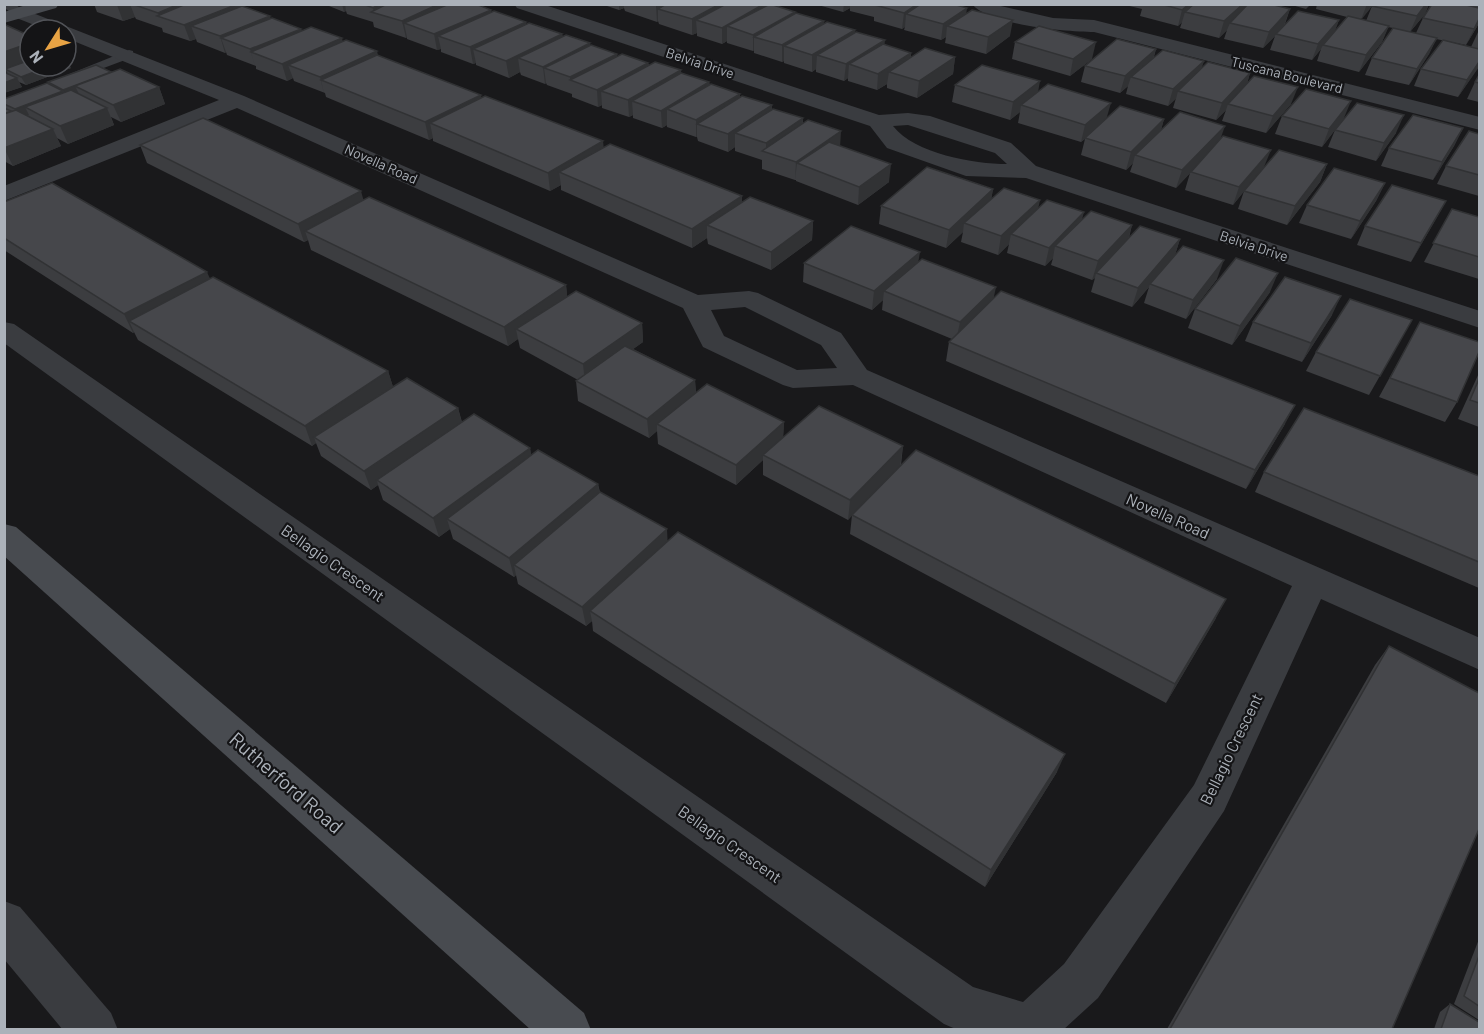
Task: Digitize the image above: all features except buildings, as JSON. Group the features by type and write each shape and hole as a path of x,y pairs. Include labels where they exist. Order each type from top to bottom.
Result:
{"main road":[{"path":"10,12 50,4"},
{"name":"Rutherford Road","path":"4,536 567,1029"}],"street":[{"name":"Belvia Drive","path":"523,4 878,121 908,119 932,124 1003,148 1028,171"},
{"name":"Tuscana Boulevard","path":"981,4 986,9 1041,24 1094,26 1479,124"},
{"name":"Tuscana Boulevard","path":"1046,4 1079,13 1094,26"},
{"path":"1468,4 1479,7"},
{"name":"Novella Road","path":"10,12 28,18"},
{"name":"Novella Road","path":"78,35 237,100 694,303 749,300 831,339 857,376"},
{"path":"4,194 237,100"},
{"name":"Belvia Drive","path":"878,121 895,143 974,171 1028,171 1479,320"},
{"name":"Novella Road","path":"694,303 713,340 794,379 857,376 1479,655"},
{"name":"Bellagio Crescent","path":"4,330 961,1007 1030,1029 1081,981 1209,798 1312,581"},
{"path":"4,923 94,1029"}],"lane":[{"path":"57,81 129,54"}]}
